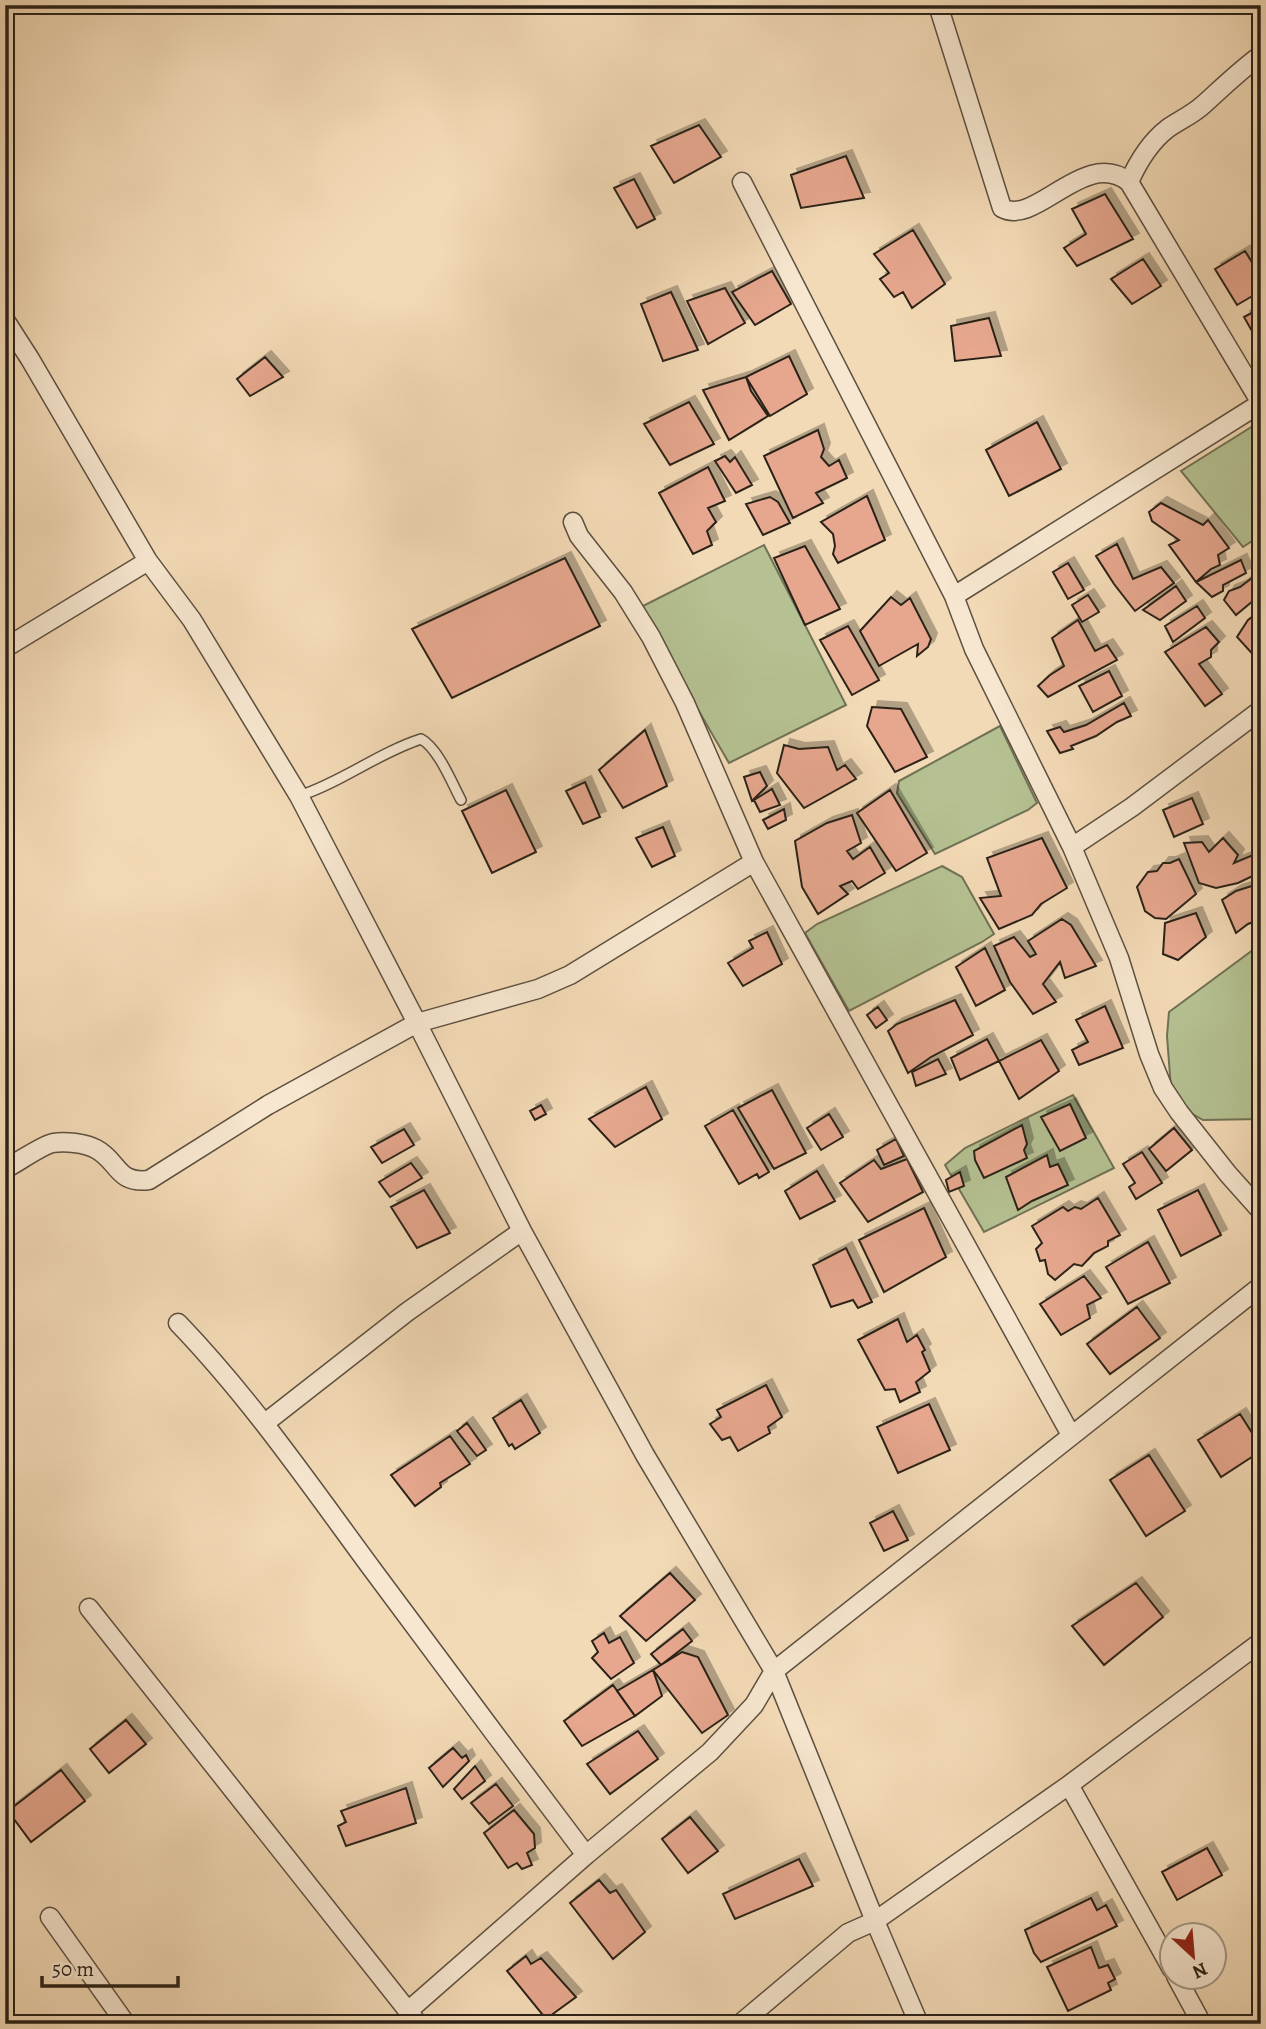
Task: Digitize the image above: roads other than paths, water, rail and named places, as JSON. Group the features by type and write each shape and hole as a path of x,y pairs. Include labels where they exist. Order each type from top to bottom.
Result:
{"street":[{"path":"938,5 1002,208 1009,212 1022,211 1088,176 1108,174 1122,177 1129,183 1261,403 954,596"},
{"path":"1129,183 1141,157 1159,137 1204,104 1232,77 1261,55"},
{"path":"742,182 954,596 974,649 1072,847 1119,958 1149,1054 1163,1088 1203,1143 1261,1211"},
{"path":"5,320 148,561 192,620 299,796 522,1231 645,1455 774,1671 919,2024"},
{"path":"573,523 579,536 623,592 651,637 685,703 754,862 1071,1435"},
{"path":"5,648 148,561"},
{"path":"1072,847 1132,807 1261,710"},
{"path":"5,1169 52,1143 79,1143 97,1149 124,1177 136,1182 149,1180 268,1105 417,1023 538,989 570,975 754,862"},
{"path":"265,1423 407,1312 522,1231"},
{"path":"89,1608 413,2017 586,1855 710,1752 754,1705 774,1671 1261,1286"},
{"path":"178,1323 214,1360 265,1423 586,1855"},
{"path":"740,2024 848,1933 875,1922 1069,1785 1261,1642"},
{"path":"1069,1785 1158,1946"},
{"path":"50,1917 126,2024"},
{"path":"1184,1990 1202,2024"}],"lane":[{"path":"299,796 421,739 437,756 461,800"}]}
